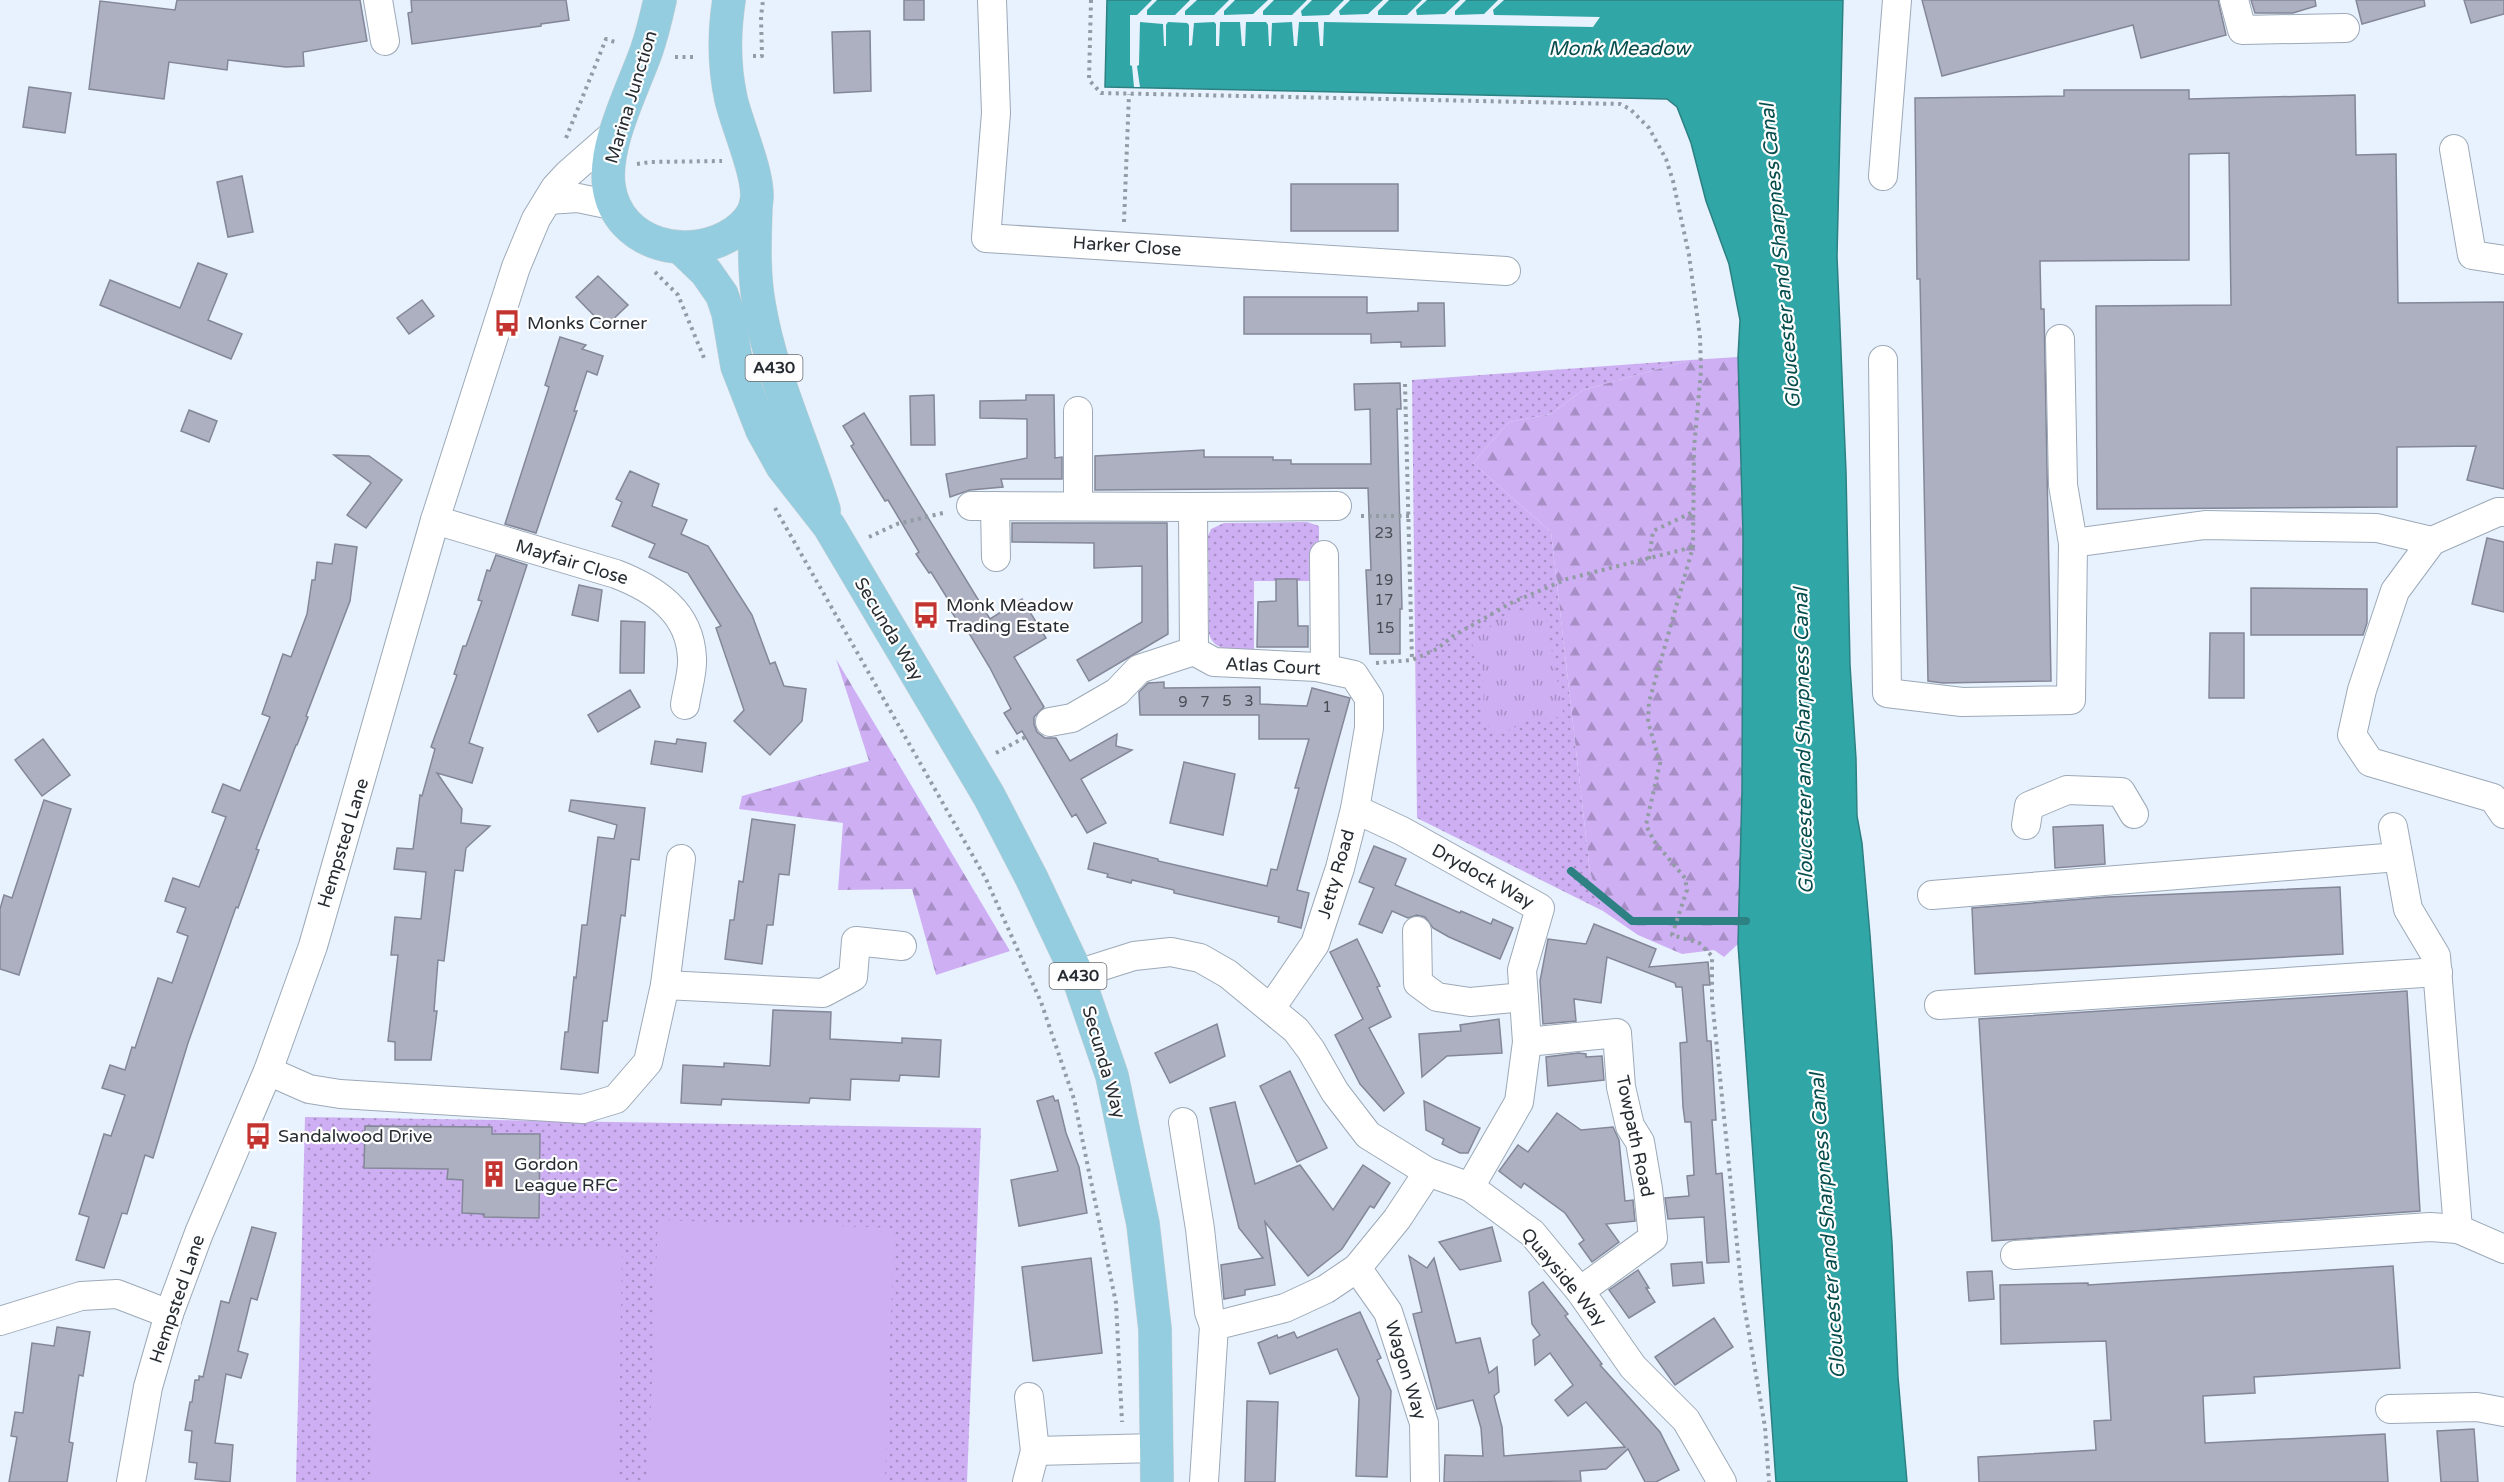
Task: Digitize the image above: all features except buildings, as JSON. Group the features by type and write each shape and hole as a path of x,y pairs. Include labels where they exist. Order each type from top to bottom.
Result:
{"main road":[{"name":"Marina Junction","path":"660,0 646,51 617,131 608,168 609,189 616,206 626,222 645,238 682,249 704,246 726,238 747,222 756,203"},
{"name":"A430","path":"729,0 726,57 729,89 757,184 756,203"},
{"name":"Secunda Way","path":"756,203 755,260 758,302 765,335 777,379 835,538"},
{"name":"Secunda Way","path":"682,249 706,272 722,295 728,312 737,366 762,430 782,466 835,538 989,796 1077,974 1112,1076 1143,1224 1155,1329 1157,1482"}],"street":[{"path":"378,0 385,41"},
{"name":"Harker Close","path":"992,0 996,113 986,237 1506,271"},
{"path":"1883,176 1897,0"},
{"path":"2234,0 2242,30 2345,28"},
{"name":"Hempsted Lane","path":"131,1482 148,1387 169,1314 199,1233 268,1071 316,935 435,520 516,267 530,232 548,200 568,174 617,131"},
{"path":"2454,149 2472,255 2504,260"},
{"path":"548,200 578,198 616,206"},
{"path":"1883,360 1887,693 1962,702 2071,700 2073,543 2063,485 2060,339"},
{"path":"1078,411 1078,506"},
{"path":"996,557 983,506 1337,506"},
{"path":"1050,722 1072,718 1117,692 1139,669 1194,651 1193,507"},
{"path":"2504,512 2498,512 2432,541 2395,591 2362,690 2352,735 2370,762 2493,798 2504,814"},
{"name":"Mayfair Close","path":"435,520 616,574 637,582 665,599 685,626 692,659 685,705"},
{"path":"2073,543 2205,525 2377,528 2432,541"},
{"path":"1324,555 1326,668"},
{"name":"Atlas Court","path":"1194,651 1214,662 1326,668 1354,675"},
{"name":"Jetty Road","path":"1271,1008 1315,944 1340,868 1355,809 1369,728 1369,698 1354,675"},
{"path":"2025,825 2029,806 2067,790 2121,792 2133,814"},
{"name":"Drydock Way","path":"1355,809 1402,831 1540,908 1522,970 1527,1042 1519,1102 1470,1187"},
{"path":"2393,827 2408,909 2436,956 2458,1230"},
{"path":"1932,895 2398,857"},
{"path":"268,1071 309,1089 340,1094 583,1109 616,1099 648,1062 666,985 681,860"},
{"path":"1417,931 1418,983 1437,997 1470,1002 1524,997"},
{"path":"666,985 824,993 853,977 856,941 902,946"},
{"name":"Quayside Way","path":"1077,974 1134,956 1171,952 1200,958 1228,974 1296,1030 1311,1050 1335,1092 1368,1135 1428,1172 1470,1187 1532,1233 1580,1291 1633,1367 1686,1420 1721,1482"},
{"path":"1939,1005 2438,972"},
{"name":"Towpath Road","path":"1527,1042 1617,1033 1621,1087 1630,1126 1640,1142 1653,1238 1580,1291"},
{"path":"1182,1122 1200,1229 1209,1312 1214,1326 1203,1482"},
{"path":"1214,1326 1285,1308 1326,1289 1357,1268 1397,1219 1428,1172"},
{"path":"2015,1255 2430,1227 2458,1230 2504,1250"},
{"name":"Wagon Way","path":"1357,1268 1388,1312 1421,1413 1424,1423 1425,1482"},
{"path":"0,1321 81,1296 117,1294 169,1314"},
{"path":"1027,1482 1035,1451 1029,1397"},
{"path":"2390,1409 2477,1407 2504,1413"},
{"path":"1035,1451 1157,1449"}],"path":[{"path":"1090,0 1089,80 1101,93 1620,104 1649,128 1666,159 1689,255 1700,337 1701,371 1694,448 1693,548 1649,702 1648,722 1660,763 1646,825 1654,841 1685,878 1687,890 1672,935 1700,943 1712,956 1712,999 1742,1293 1766,1427 1769,1482"},
{"path":"568,174 555,157 573,123 606,39 646,51"},
{"path":"1123,246 1129,94"},
{"path":"608,175 650,162 724,161 737,174 753,171"},
{"path":"650,267 678,295 705,359"},
{"path":"1406,384 1412,660"},
{"path":"835,538 983,506"},
{"path":"1337,506 1350,516 1408,516"},
{"path":"775,507 986,879 1041,1002 1074,1099 1116,1303 1123,1450"},
{"path":"1649,559 1653,531 1694,512"},
{"path":"1354,675 1368,664 1412,660 1437,649 1453,636 1511,603 1567,579 1693,548"},
{"path":"1012,745 1018,741"}],"green space":[{"path":"1738,357 1743,535 1742,791 1738,944 1724,957 1714,950 1682,954 1638,935 1603,911 1590,872 1551,532 1473,463 1509,422 1551,414 1583,390 1690,360"},
{"path":"1690,360 1583,390 1551,414 1509,422 1473,463 1551,532 1590,872 1603,911 1417,818 1412,380"},
{"path":"1307,522 1319,526 1319,581 1254,581 1254,649 1234,650 1216,645 1209,634 1208,536 1211,529 1224,523"},
{"path":"1543,604 1564,717 1526,719 1513,729 1496,732 1483,723 1484,675 1471,641 1510,613"},
{"path":"836,659 1010,951 936,975 912,889 838,890 843,823 739,809 742,796 869,761"},
{"path":"305,1117 981,1128 967,1482 296,1482"},
{"path":"658,1220 894,1228 885,1482 648,1482"},
{"path":"374,1247 622,1250 618,1482 370,1482"}],"water":[{"path":"1107,0 1843,0 1837,256 1846,472 1850,665 1857,816 1862,843 1870,935 1892,1243 1898,1377 1907,1482 1776,1482 1738,944 1742,791 1743,535 1738,357 1740,320 1729,264 1706,201 1691,143 1677,107 1667,99 1105,87"}],"pier":[{"path":"1152,0 1157,0 1147,10 1147,15 1175,15 1190,0 1197,0 1185,11 1185,15 1214,15 1229,0 1235,0 1224,11 1224,15 1253,14 1268,0 1274,0 1263,11 1263,15 1292,15 1307,0 1312,0 1301,11 1302,16 1329,15 1344,0 1350,0 1339,11 1340,15 1368,14 1383,0 1389,0 1378,11 1378,15 1407,15 1422,0 1427,0 1416,10 1417,15 1445,14 1460,0 1466,0 1455,11 1455,15 1484,14 1498,0 1504,0 1493,10 1494,15 1600,17 1593,27 1324,22 1323,46 1320,46 1318,22 1299,22 1297,46 1294,46 1292,22 1272,23 1271,46 1269,46 1266,22 1246,22 1245,46 1242,46 1240,22 1220,22 1219,46 1216,46 1216,24 1214,22 1194,23 1192,45 1189,46 1189,25 1168,22 1166,46 1164,46 1163,24 1140,22 1139,65 1137,66 1140,87 1134,87 1130,65 1130,15 1137,15"}],"waterway":[{"path":"1571,871 1632,921 1746,921"}],"place":[{"name":"Monks Corner","path":"507,323"},
{"name":"Monk Meadow Trading Estate","path":"926,615"},
{"name":"Sandalwood Drive","path":"258,1136"},
{"name":"Gordon League RFC","path":"494,1174"}],"water label":[{"name":"Monk Meadow","path":"1619,49"},
{"name":"Gloucester and Sharpness Canal","path":"1781,256"},
{"name":"Gloucester and Sharpness Canal","path":"1804,741"},
{"name":"Gloucester and Sharpness Canal","path":"1828,1226"}]}
